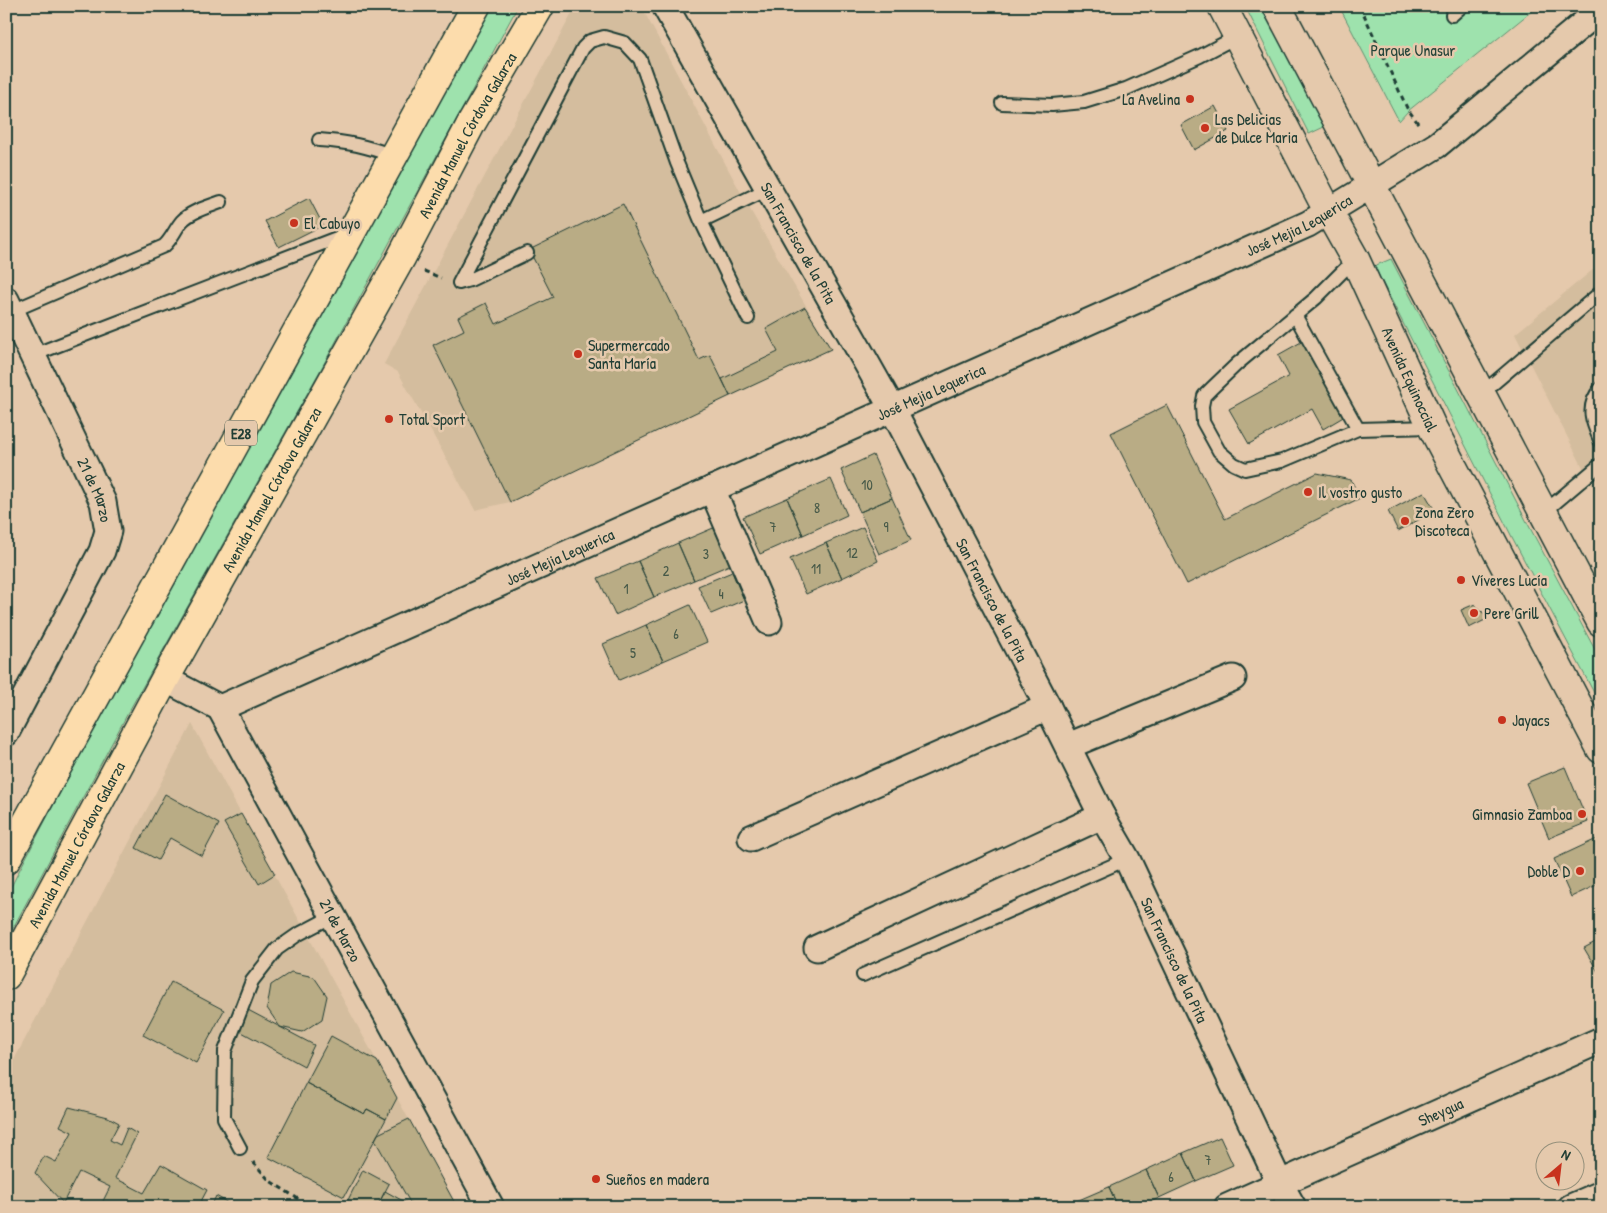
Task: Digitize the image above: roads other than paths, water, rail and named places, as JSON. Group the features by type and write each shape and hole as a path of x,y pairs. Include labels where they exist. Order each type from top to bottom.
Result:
{"main road":[{"name":"E28","path":"6,860 476,6"},
{"name":"Avenida Manuel Córdova Galarza","path":"6,976 165,679 401,258 471,124 540,6"},
{"name":"Avenida Equinoccial","path":"1222,6 1328,211 1355,259 1432,427 1601,749"},
{"path":"1277,6 1601,622"}],"street":[{"name":"San Francisco de la Pita","path":"665,6 892,408 1048,707 1102,816 1127,859 1280,1184 1293,1207"},
{"name":"José Mejia Lequerica","path":"220,708 1308,224 1437,145 1601,9"},
{"name":"21 de Marzo","path":"6,733 102,551 108,531 103,502 9,306"},
{"path":"712,489 768,622"},
{"path":"1068,746 1233,678"},
{"path":"165,679 220,708"},
{"path":"751,838 1048,707"},
{"name":"21 de Marzo","path":"220,708 491,1207"},
{"path":"818,948 1102,816"},
{"name":"Sheygua","path":"1227,1207 1601,1040"},
{"path":"1572,1207 1601,1194"}],"lane":[{"path":"1002,103 1052,105 1084,102 1126,89 1200,56 1238,36"},
{"path":"527,253 470,280 459,283 583,48 590,40 604,37 624,43 640,59 677,163 701,221 748,318"},
{"path":"319,140 367,146 394,156"},
{"path":"701,221 768,188"},
{"path":"9,306 164,246 171,240 182,221 191,214 220,202"},
{"path":"33,355 352,232"},
{"path":"1355,259 1316,298 1237,364 1204,396 1202,422 1219,451 1234,464 1245,469 1282,461 1358,429 1432,427"},
{"path":"1481,394 1601,292"},
{"path":"1295,315 1358,429"},
{"path":"1601,388 1590,408 1593,425 1601,442"},
{"path":"1543,513 1601,464"},
{"path":"863,975 1127,859"},
{"path":"240,1148 224,1118 225,1050 252,981 276,949 333,916"}],"place":[{"name":"La Avelina","path":"1190,99"},
{"name":"Las Delicias de Dulce Maria","path":"1205,128"},
{"name":"El Cabuyo","path":"294,223"},
{"name":"Supermercado Santa María","path":"578,354"},
{"name":"Total Sport","path":"389,419"},
{"name":"Il vostro gusto","path":"1308,492"},
{"name":"Zona Zero Discoteca","path":"1405,521"},
{"name":"Víveres Lucía","path":"1461,580"},
{"name":"Pere Grill","path":"1474,613"},
{"name":"Jayacs","path":"1502,720"},
{"name":"Gimnasio Zamboa","path":"1582,814"},
{"name":"Doble D","path":"1580,871"},
{"name":"Sueños en madera","path":"596,1179"}],"park label":[{"name":"Parque Unasur","path":"1413,50"}]}
